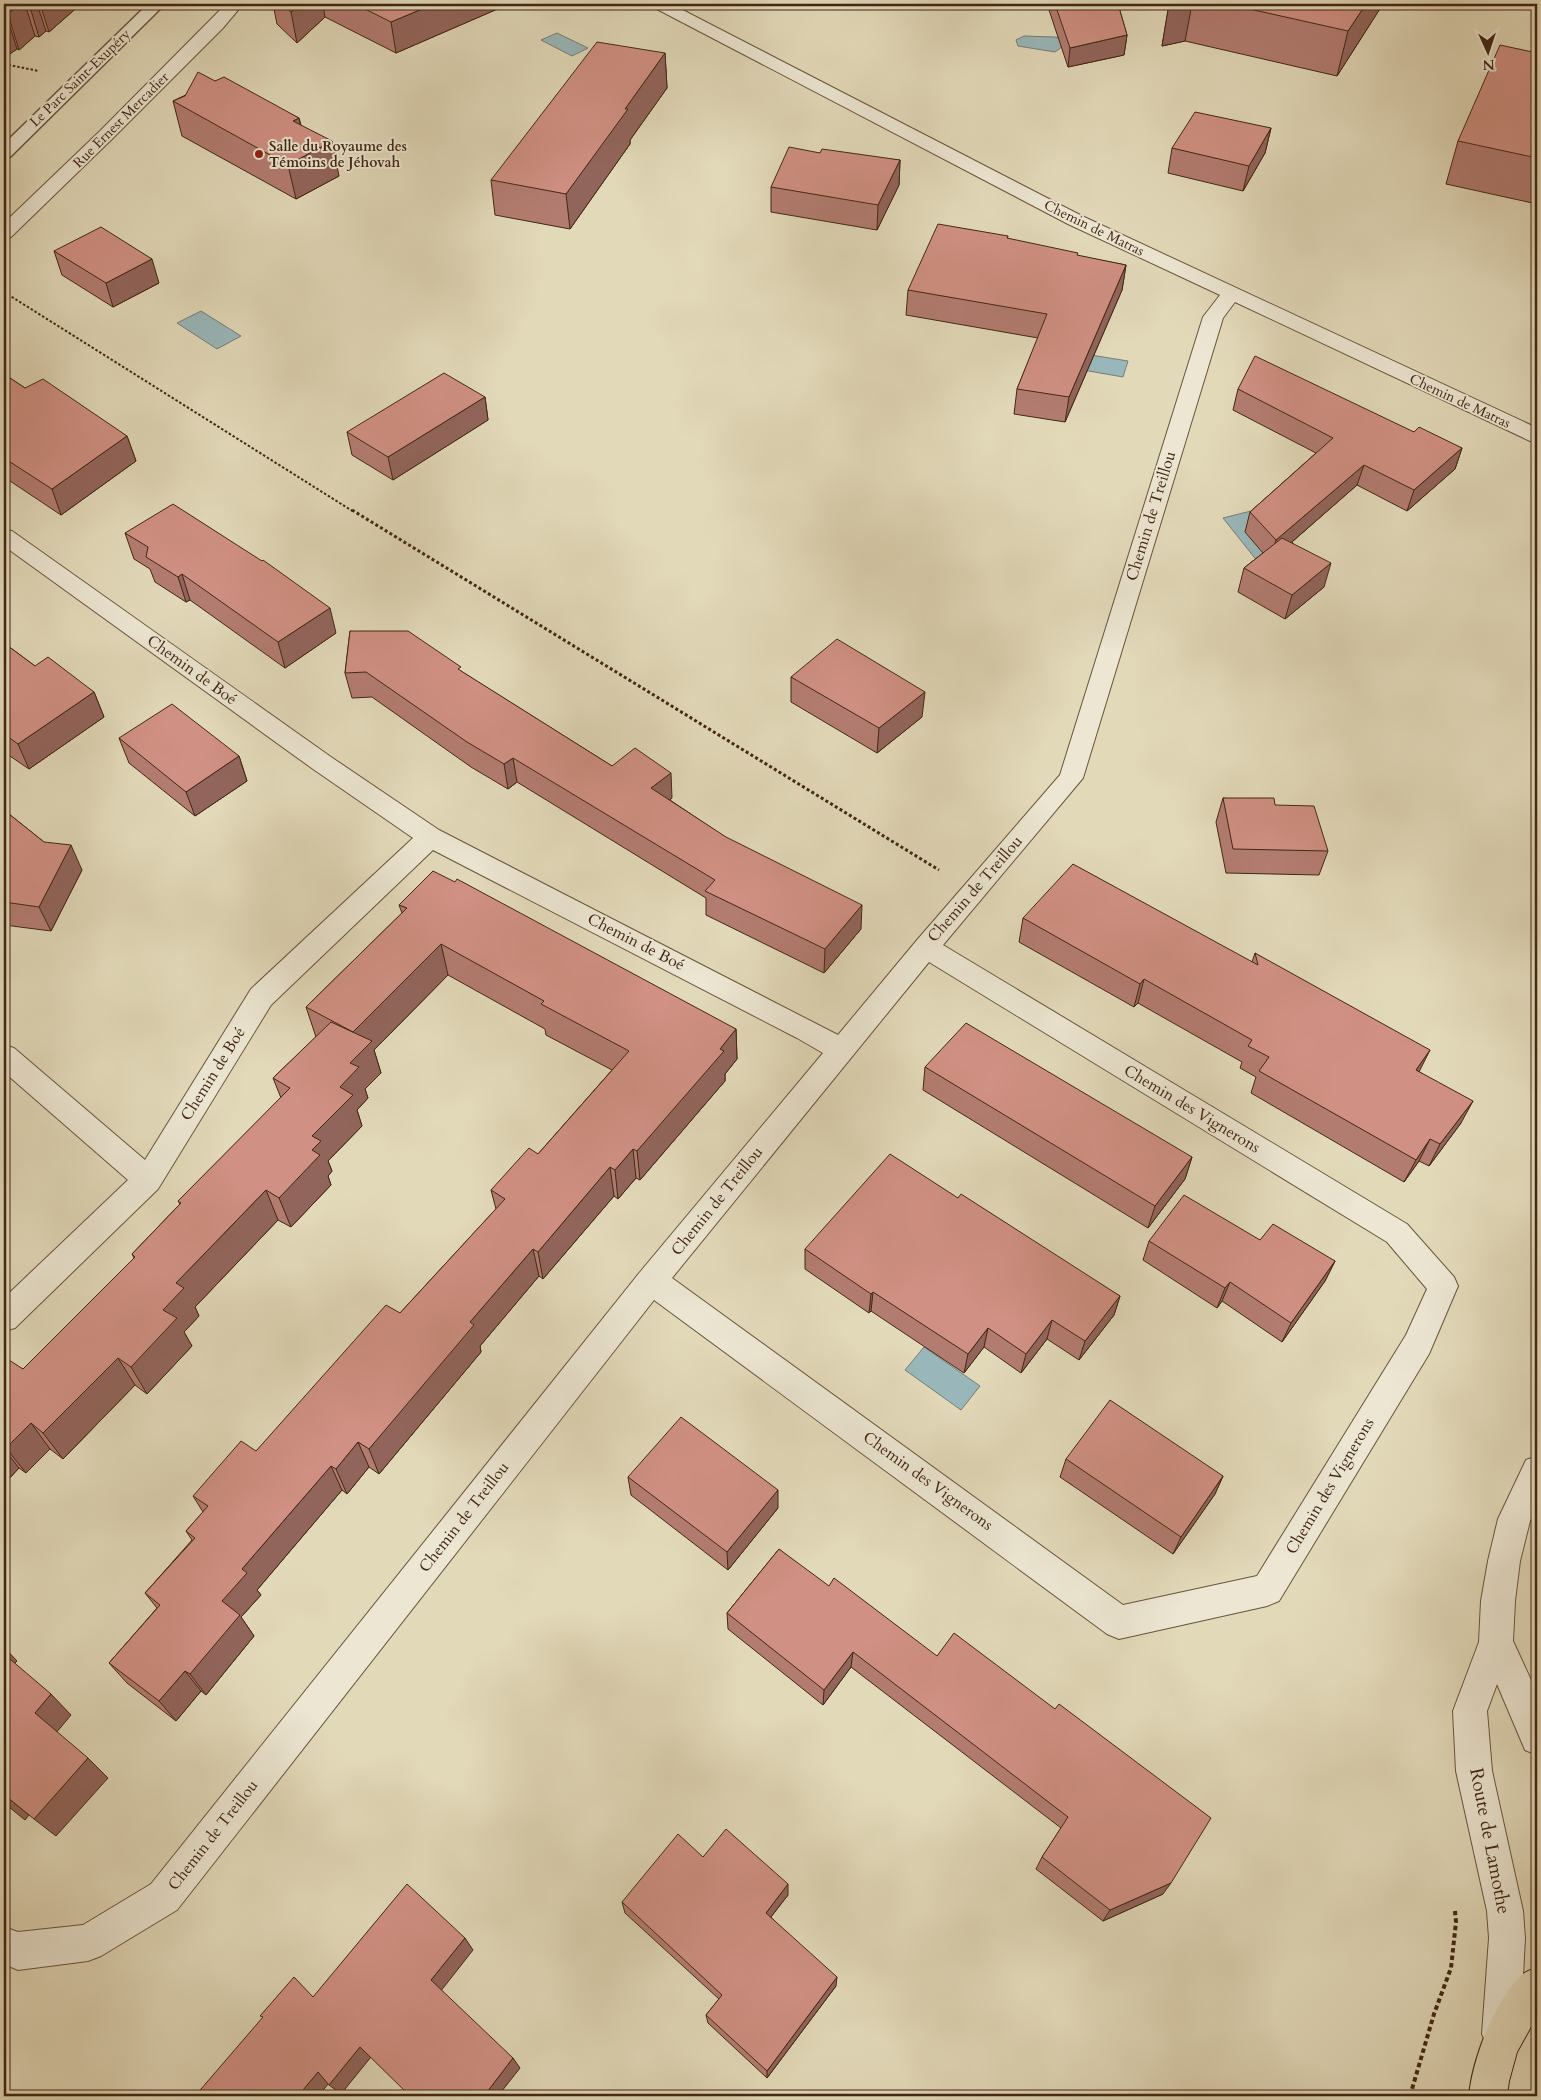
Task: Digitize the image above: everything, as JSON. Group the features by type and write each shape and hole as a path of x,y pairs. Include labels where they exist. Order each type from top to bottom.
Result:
{"main road":[{"path":"1488,2096 1500,2045 1521,2005 1537,1986"}],"street":[{"name":"Rue Ernest Mercadier","path":"4,233 106,135 235,4"},
{"name":"Chemin de Matras","path":"659,4 1075,220 1537,436"},
{"name":"Chemin de Treillou","path":"4,1945 18,1951 88,1944 164,1897 651,1281 926,947 1071,778 1213,317 1232,293"},
{"name":"Chemin de Boé","path":"4,536 322,764 430,836 807,1030 841,1050"},
{"name":"Chemin de Boé","path":"4,1318 148,1180 260,997 430,836"},
{"name":"Chemin des Vignerons","path":"651,1281 677,1298 1119,1622 1267,1590 1418,1344 1443,1286 1398,1233 926,947"},
{"path":"4,1056 148,1180"},
{"name":"Route de Lamothe","path":"1500,2045 1507,1938 1505,1911 1474,1771 1470,1711 1496,1642 1498,1601 1504,1561 1514,1519 1537,1471"},
{"name":"Route de Lamothe","path":"1496,1642 1528,1712 1537,1738"}],"lane":[{"name":"Le Parc Saint-Exupéry","path":"4,153 157,4"}],"path":[{"path":"4,292 431,560 973,891"},
{"path":"1410,2096 1434,2014 1452,1968 1456,1922 1454,1902"}],"water":[{"path":"557,33 588,48 572,56 541,40"},
{"path":"1024,36 1055,37 1062,39 1063,46 1055,52 1018,46 1016,40"},
{"path":"201,311 241,336 217,349 177,323"},
{"path":"1072,352 1128,361 1123,377 1066,367"},
{"path":"1255,510 1290,553 1262,567 1223,518"},
{"path":"924,1347 980,1386 961,1410 905,1370"}],"building":[{"path":"4,4 20,4 4,15"},
{"path":"282,4 300,4 291,12"},
{"path":"355,4 434,4 391,22"},
{"path":"1055,4 1118,4 1127,35 1070,48"},
{"path":"1227,4 1366,4 1348,31"},
{"path":"597,42 665,53 625,109 628,109 566,194 491,180"},
{"path":"1500,45 1537,53 1537,158 1458,141"},
{"path":"198,72 215,81 224,77 299,118 293,121 332,141 288,165 173,101 185,96"},
{"path":"1195,112 1271,128 1249,166 1172,148"},
{"path":"789,147 820,153 822,149 900,160 878,205 771,187"},
{"path":"938,224 1008,236 1007,238 1126,265 1069,397 1017,389 1047,314 908,290"},
{"path":"101,227 152,259 106,283 54,251"},
{"path":"1255,356 1414,432 1419,427 1462,448 1414,490 1364,465 1276,540 1250,512 1333,438 1238,389"},
{"path":"444,373 485,397 388,457 347,432"},
{"path":"4,374 25,388 43,379 127,436 52,489 4,458"},
{"path":"173,504 263,560 330,608 278,642 182,574 178,577 146,557 148,547 125,533"},
{"path":"1282,538 1331,563 1292,595 1244,568"},
{"path":"350,631 408,631 461,667 458,669 612,766 635,748 671,773 651,788 726,837 862,905 825,949 705,891 715,880 513,758 504,764 467,742 366,672 345,673"},
{"path":"837,639 925,692 879,728 791,677"},
{"path":"4,643 35,666 48,657 94,692 18,744 4,734"},
{"path":"172,704 239,756 186,792 119,738"},
{"path":"1223,798 1274,798 1275,805 1314,806 1328,851 1233,849"},
{"path":"4,810 44,842 71,845 39,907 4,902"},
{"path":"1073,864 1258,965 1255,953 1430,1050 1416,1070 1473,1101 1440,1144 1430,1139 1416,1160 1259,1071 1269,1057 1248,1046 1252,1040 1144,979 1140,984 1023,918"},
{"path":"433,871 455,882 457,879 736,1029 720,1049 724,1051 637,1151 633,1149 615,1170 610,1167 538,1252 533,1249 470,1322 474,1325 369,1449 358,1442 336,1469 331,1466 242,1569 247,1573 222,1601 240,1615 190,1674 185,1671 159,1701 109,1663 160,1605 145,1593 195,1538 186,1531 208,1506 193,1496 241,1441 256,1451 386,1305 400,1313 505,1199 491,1190 529,1148 538,1154 629,1051 541,1004 544,1001 441,944 353,1032 306,1007 407,908 399,905"},
{"path":"331,1022 372,1041 350,1063 359,1067 340,1087 353,1095 312,1136 321,1141 312,1150 320,1155 279,1198 266,1190 176,1283 184,1288 163,1310 177,1318 131,1367 118,1358 43,1433 31,1423 6,1448 4,1446 4,1366 9,1360 23,1369 135,1257 132,1254 181,1203 178,1201 290,1088 273,1078"},
{"path":"966,1023 1192,1157 1155,1206 925,1067"},
{"path":"890,1154 958,1198 961,1194 1120,1296 1085,1341 1052,1320 1026,1354 988,1328 968,1354 873,1292 871,1294 805,1249"},
{"path":"1184,1195 1260,1240 1273,1224 1335,1261 1291,1323 1230,1282 1225,1288 1149,1241"},
{"path":"1110,1400 1223,1476 1181,1537 1066,1459"},
{"path":"681,1417 778,1490 727,1552 628,1477"},
{"path":"779,1549 829,1586 834,1578 937,1656 954,1633 1055,1709 1059,1704 1211,1818 1171,1883 1110,1910 1042,1857 1068,1817 853,1652 824,1690 727,1613"},
{"path":"4,1654 51,1694 35,1713 88,1758 34,1819 7,1797 4,1800"},
{"path":"726,1829 788,1884 766,1913 837,1977 767,2071 706,2015 722,1995 622,1902 678,1834 703,1857"},
{"path":"407,1884 465,1938 431,1980 513,2058 484,2096 410,2096 360,2047 329,2085 318,2072 298,2096 195,2096 263,2017 260,2016 294,1977 313,1997"}],"place":[{"name":"Salle du Royaume des Témoins de Jéhovah","path":"259,154"}]}
